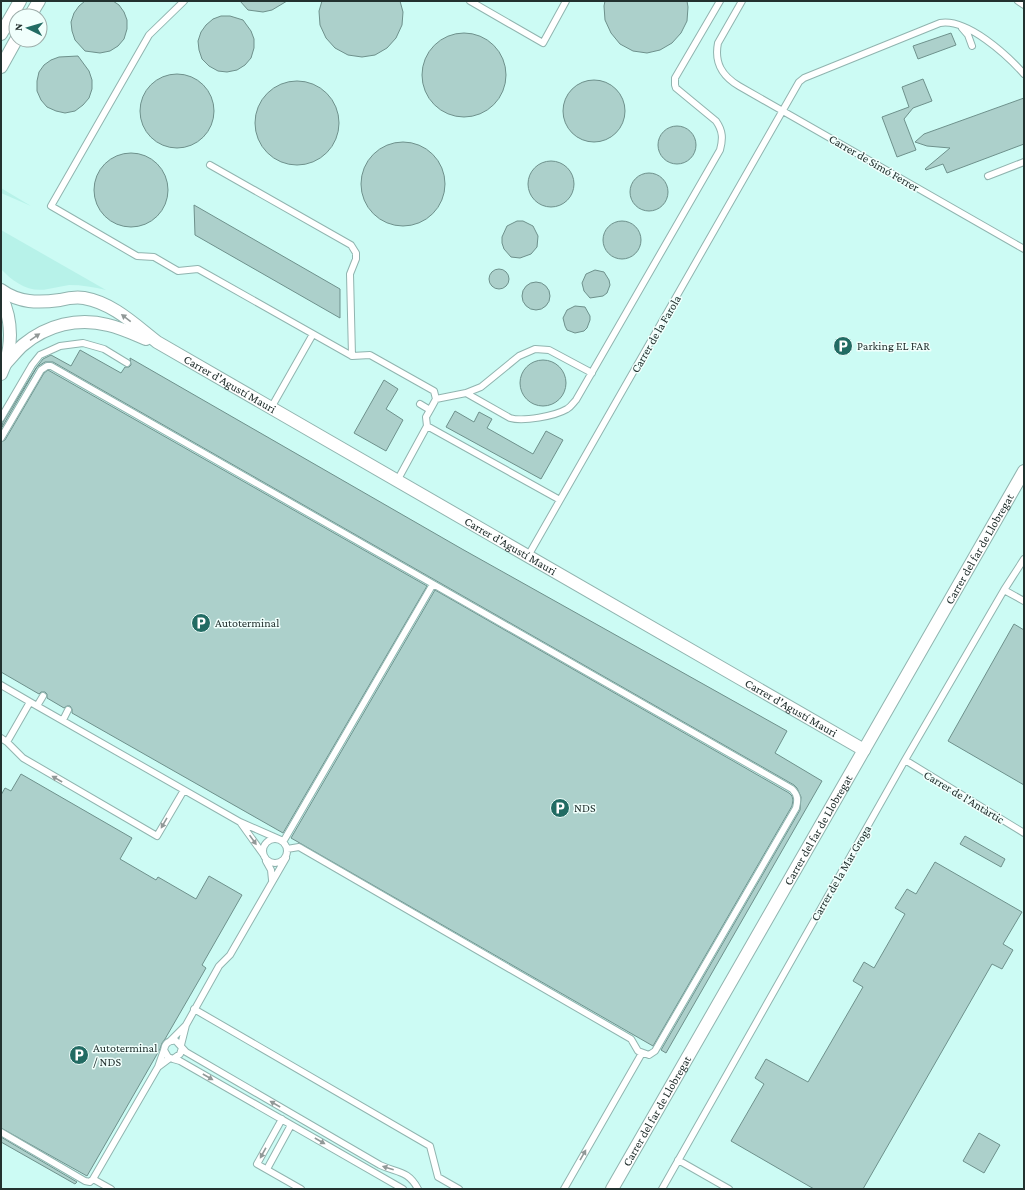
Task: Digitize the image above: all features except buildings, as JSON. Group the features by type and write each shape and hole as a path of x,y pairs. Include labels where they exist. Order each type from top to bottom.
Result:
{"street":[{"path":"1,34 20,1"},
{"path":"1,67 12,48"},
{"path":"1,290 12,297 33,302 72,298 92,300 121,314 157,342"},
{"path":"1,296 10,321 10,343 6,363 1,374"},
{"path":"6,363 23,345 38,334 64,323 81,322 108,325 157,342"},
{"name":"Carrer d'Agustí Mauri","path":"157,342 864,750"},
{"name":"Carrer del far de Llobregat","path":"612,1189 1024,471"}],"lane":[{"path":"184,1 149,35 51,206 136,256 154,257 178,271 198,269 352,356 370,355 434,391 436,399 426,417 427,426 397,481"},
{"path":"470,1 543,42 566,1"},
{"path":"466,393 510,418 525,421 566,410 576,400 720,150 722,142 721,127 716,121 676,88 674,81 720,1"},
{"name":"Carrer de Simó Ferrer","path":"742,1 718,43 718,64 726,77 735,84 783,112 1024,249"},
{"path":"1018,1 1024,5"},
{"name":"Carrer de la Farola","path":"528,556 799,82 808,75 940,23 945,22 956,24"},
{"path":"956,24 966,32 972,46"},
{"path":"956,24 994,45 1024,74"},
{"path":"988,176 1024,162"},
{"path":"210,165 354,248 356,259 350,274 352,356"},
{"path":"271,408 313,334"},
{"path":"1,418 32,365 40,356 48,351 60,346 83,344 104,350 127,363"},
{"path":"436,399 466,393 481,387 519,356 535,349 549,350 592,374"},
{"path":"1,438 41,370 47,366 51,366 792,789 797,795 798,802 796,808 655,1051 648,1055 638,1051 631,1039 322,860 299,847 287,849"},
{"path":"420,404 430,410"},
{"path":"427,426 560,500"},
{"name":"Carrer de la Mar Groga","path":"662,1189 904,760 1004,590 1024,559"},
{"path":"282,841 433,584"},
{"path":"1004,590 1024,601"},
{"path":"1,685 240,822 282,841 287,849 286,858 230,955 219,966 194,1009 186,1025 180,1054 158,1067"},
{"path":"36,706 42,696"},
{"path":"7,742 30,702"},
{"path":"62,720 68,710"},
{"path":"1,738 7,742 22,758 157,836 184,790"},
{"name":"Carrer de l'Antàrtic","path":"904,760 1024,833"},
{"path":"240,822 264,856 271,863 279,863 286,858"},
{"path":"271,883 272,874 263,850 266,843 273,839 282,841"},
{"path":"194,1009 430,1146 438,1177 459,1189"},
{"path":"1,1132 90,1182 94,1179 158,1067 165,1044 186,1025"},
{"path":"170,1041 176,1041 181,1047 380,1165 397,1170 409,1176 418,1189"},
{"path":"164,1050 166,1055 180,1061 403,1189"},
{"path":"564,1189 642,1053"},
{"path":"282,1119 257,1164 301,1189"},
{"path":"267,1169 291,1125"},
{"path":"678,1160 729,1189"},
{"path":"94,1179 111,1189"},
{"path":"387,1189 391,1182"}],"shaded area":[{"path":"1,1 1024,1 1024,1189 1,1189"},
{"path":"1,188 31,206 1,193"},
{"path":"1,230 106,290 88,286 69,285 41,290 28,288 16,282 1,269"}],"place":[{"name":"Parking EL FAR","path":"843,346"},
{"name":"Autoterminal","path":"201,623"},
{"name":"NDS","path":"560,808"},
{"name":"Autoterminal / NDS","path":"79,1055"}]}
